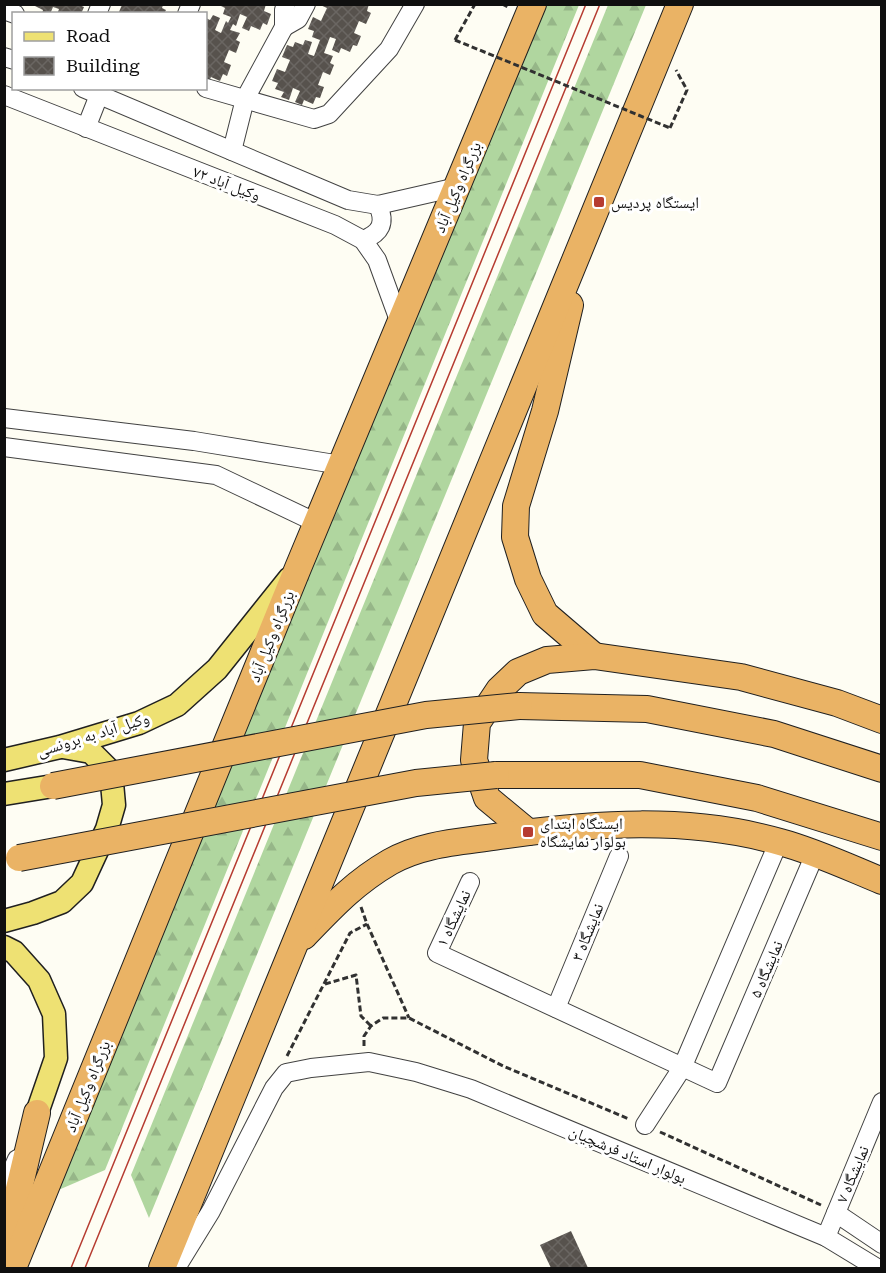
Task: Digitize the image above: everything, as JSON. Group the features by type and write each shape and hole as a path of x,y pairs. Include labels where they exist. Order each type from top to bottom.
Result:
{"highway":[{"name":"بزرگراه وکیل آباد","path":"13,1269 298,568 533,4"},
{"path":"162,1269 680,4"},
{"path":"590,226 545,411 516,506 515,537 528,579 545,614 594,656"},
{"path":"528,832 487,798 474,760 477,723 499,690 518,672 548,660 594,656 741,677 837,703 882,720"},
{"path":"53,786 426,715 519,706 647,710 774,734 882,770"},
{"path":"12,859 416,783 496,774 640,775 757,798 882,837"},
{"path":"295,944 354,885 392,861 427,847 528,832 618,824 710,826 779,842 882,881"},
{"path":"4,1252 37,1113"}],"main road":[{"name":"وکیل آباد به برونسی","path":"4,760 60,747 139,723 177,705 217,669 298,568"},
{"path":"4,921 62,902 82,883 107,829 114,805 111,772 91,752 60,747"},
{"path":"4,794 53,786"},
{"path":"4,947 15,952 39,980 54,1014 56,1058 37,1113"}],"street":[{"path":"232,151 245,99 284,27 286,4"},
{"path":"284,27 298,19 306,4"},
{"path":"207,88 314,119 329,114 389,49 415,4"},
{"path":"663,46 689,4"},
{"path":"86,128 91,92"},
{"name":"۷۲ وکیل آباد","path":"91,92 348,200 378,205 457,187"},
{"name":"۷۲ وکیل آباد","path":"4,95 335,225 363,240 377,260 400,323"},
{"path":"363,240 374,236 381,227 382,215 378,205"},
{"path":"4,418 194,441 341,465"},
{"path":"4,447 216,475 317,523"},
{"path":"645,1125 682,1068 779,842"},
{"name":"نمایشگاه ۵","path":"682,1068 717,1083 815,854"},
{"name":"نمایشگاه ۳","path":"556,1008 619,856"},
{"name":"نمایشگاه ۱","path":"470,882 437,953 556,1008"},
{"path":"556,1008 682,1068"},
{"name":"بولوار استاد فرشچیان","path":"286,1073 310,1068 369,1062 416,1072 471,1089 826,1237 877,1269"},
{"path":"176,1269 211,1211 274,1088 286,1073"},
{"name":"نمایشگاه ۷","path":"826,1237 882,1102"},
{"path":"4,1189 37,1113"},
{"path":"836,1213 882,1244"}],"path":[{"path":"475,4 455,40 670,128 687,90"},
{"path":"354,885 367,924 409,1018"},
{"path":"286,1073 282,1067 350,933 367,924"},
{"path":"324,985 356,975 361,1016 371,1026"},
{"path":"369,1062 364,1036 371,1026 383,1018 409,1018 503,1066 645,1125 798,1193 836,1213"}],"green space":[{"path":"539,5 579,5 105,1170 56,1191"},
{"path":"608,5 646,5 149,1218 131,1175"}],"building":[{"path":"36,4 77,4 84,7 82,12 58,12 59,9 53,7 51,12 42,12 43,10 35,6"},
{"path":"217,4 266,4 264,11 271,14 267,25 263,23 260,30 251,26 249,31 242,28 247,17 240,14 236,26 233,24 230,30 240,33 236,40 240,42 236,53 229,50 224,62 231,65 227,76 223,74 220,81 211,77 209,82 207,81 207,18 210,20 213,15 220,18 215,30 221,33 226,21 228,23 231,17 223,14 225,8"},
{"path":"318,4 369,4 367,11 371,13 366,24 359,21 354,33 361,36 357,46 353,45 350,52 341,48 339,53 332,50 336,39 330,37 324,53 333,56 330,63 334,65 330,75 323,72 318,85 324,87 320,98 316,97 313,104 304,100 302,105 295,102 300,91 293,88 289,100 281,97 284,92 275,89 278,83 272,81 277,69 285,72 290,60 282,57 287,45 293,47 295,42 303,45 305,40 312,42 308,54 314,56 320,40 312,37 314,31 308,29 313,17 321,21 327,8"},
{"path":"122,5 163,5 162,8 166,10 165,12 119,12"},
{"path":"571,1231 588,1268 551,1268 540,1245"}],"tram line":[{"path":"71,1268 586,4"},
{"path":"85,1268 600,4"}],"place":[{"name":"ایستگاه پردیس","path":"599,202"},
{"name":"ایستگاه ابتدای بولوار نمایشگاه","path":"528,832"}]}
